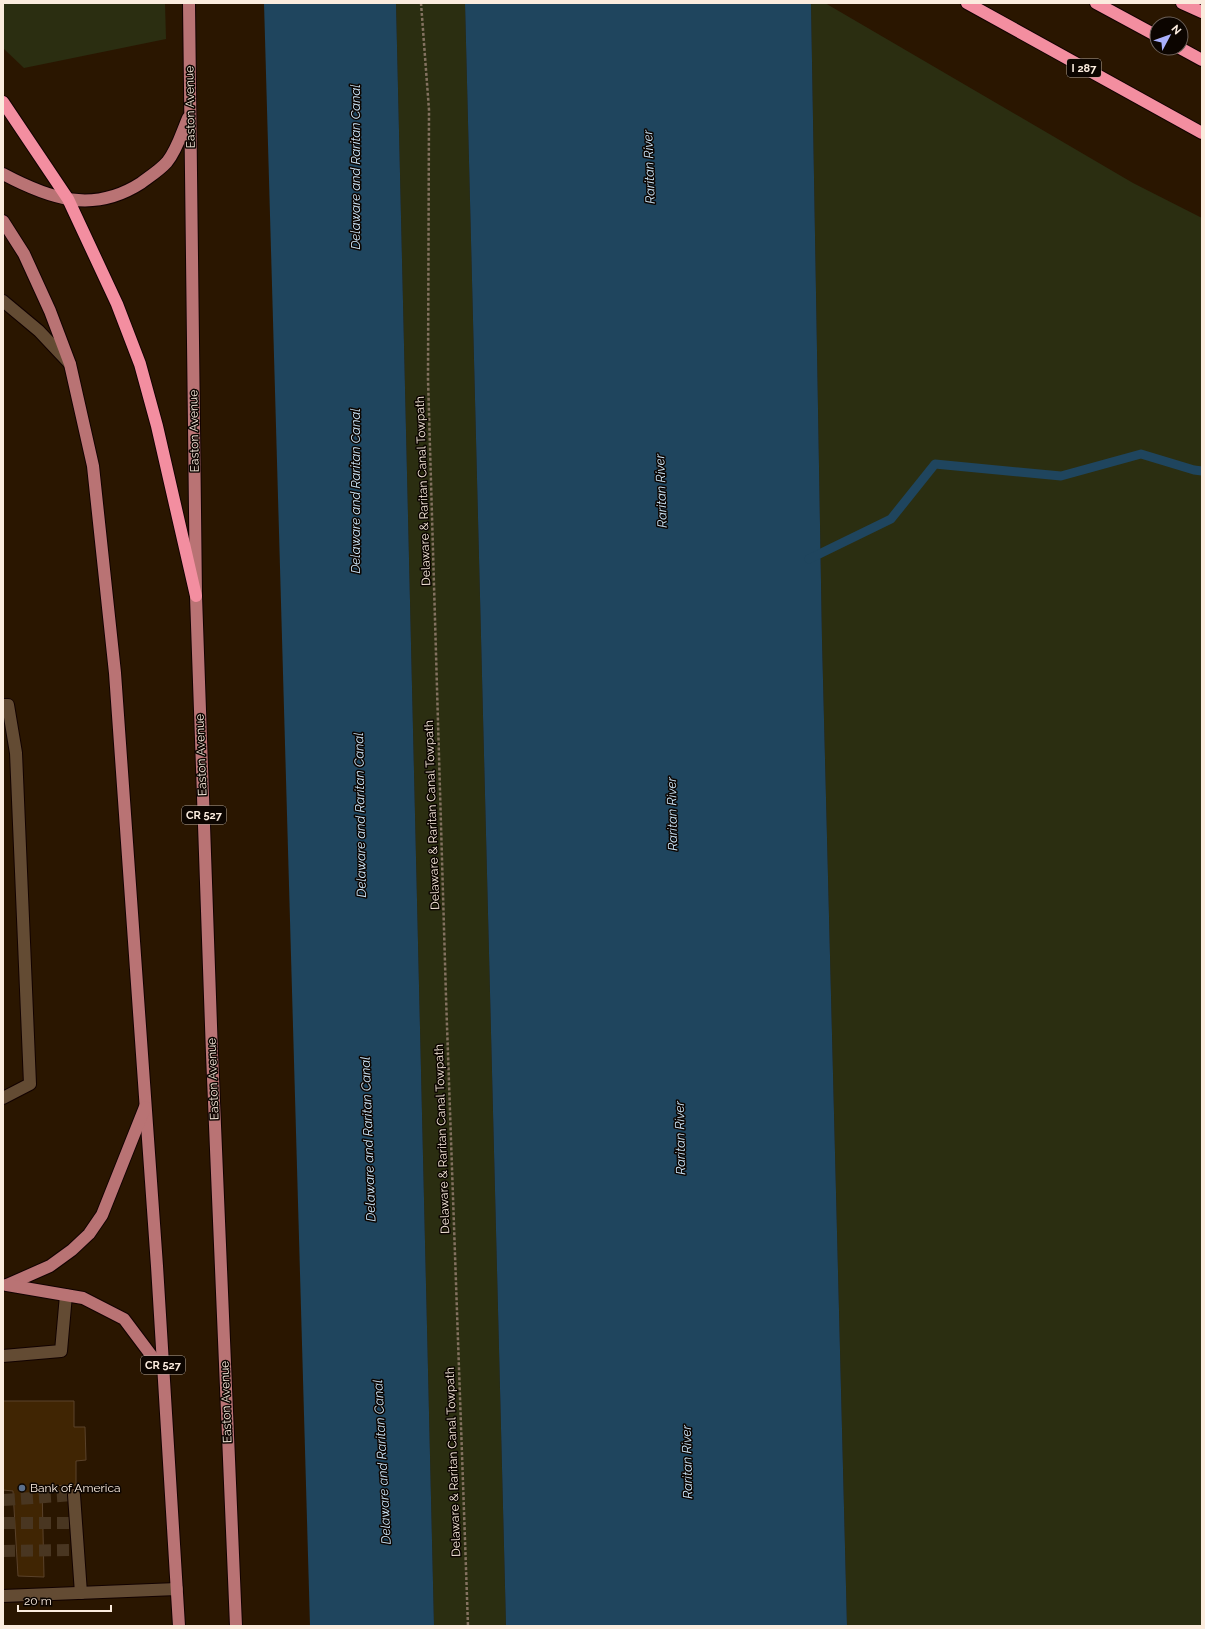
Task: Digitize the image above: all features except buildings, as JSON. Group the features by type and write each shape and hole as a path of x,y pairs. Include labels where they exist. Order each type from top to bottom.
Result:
{"highway":[{"name":"I 287","path":"967,3 1202,133"},
{"path":"1096,3 1149,32"},
{"path":"1182,3 1202,12"},
{"path":"1189,53 1202,60"},
{"path":"3,102 68,199 118,304 140,364 196,596"}],"main road":[{"name":"Easton Avenue","path":"189,3 196,596 212,1062 236,1626"},
{"path":"3,174 23,185 68,199 90,201 111,198 129,190 167,162 190,113"},
{"name":"CR 527","path":"3,221 24,254 50,311 70,364 93,466 115,673 146,1104 179,1626"},
{"path":"5,1285 50,1266 72,1250 89,1234 102,1215 146,1104"},
{"path":"5,1285 83,1298 124,1319 163,1371"}],"lane":[{"path":"3,301 40,331 70,364"},
{"path":"3,705 8,705 16,753 30,1084 3,1098"},
{"path":"3,1356 61,1351 66,1295"},
{"path":"74,1495 81,1593"},
{"path":"3,1596 177,1588"}],"path":[{"name":"Delaware & Raritan Canal Towpath","path":"421,3 429,110 429,387 446,997 468,1626"}],"green space":[{"path":"3,3 165,3 166,39 24,68 3,48"},
{"path":"396,3 465,3 506,1626 434,1626"},
{"path":"811,3 825,3 1133,183 1202,218 1202,1626 847,1626 822,640"}],"water":[{"name":"Delaware and Raritan Canal","path":"264,3 396,3 434,1626 310,1626"},
{"name":"Raritan River","path":"465,3 811,3 822,640 847,1626 506,1626"}],"waterway":[{"path":"809,559 891,519 935,464 1061,476 1141,454 1202,471"}],"tunnel":[{"path":"3,1500 74,1495"},
{"path":"3,1523 76,1523"},
{"path":"3,1551 78,1550"}],"place":[{"name":"Bank of America","path":"22,1488"}]}
